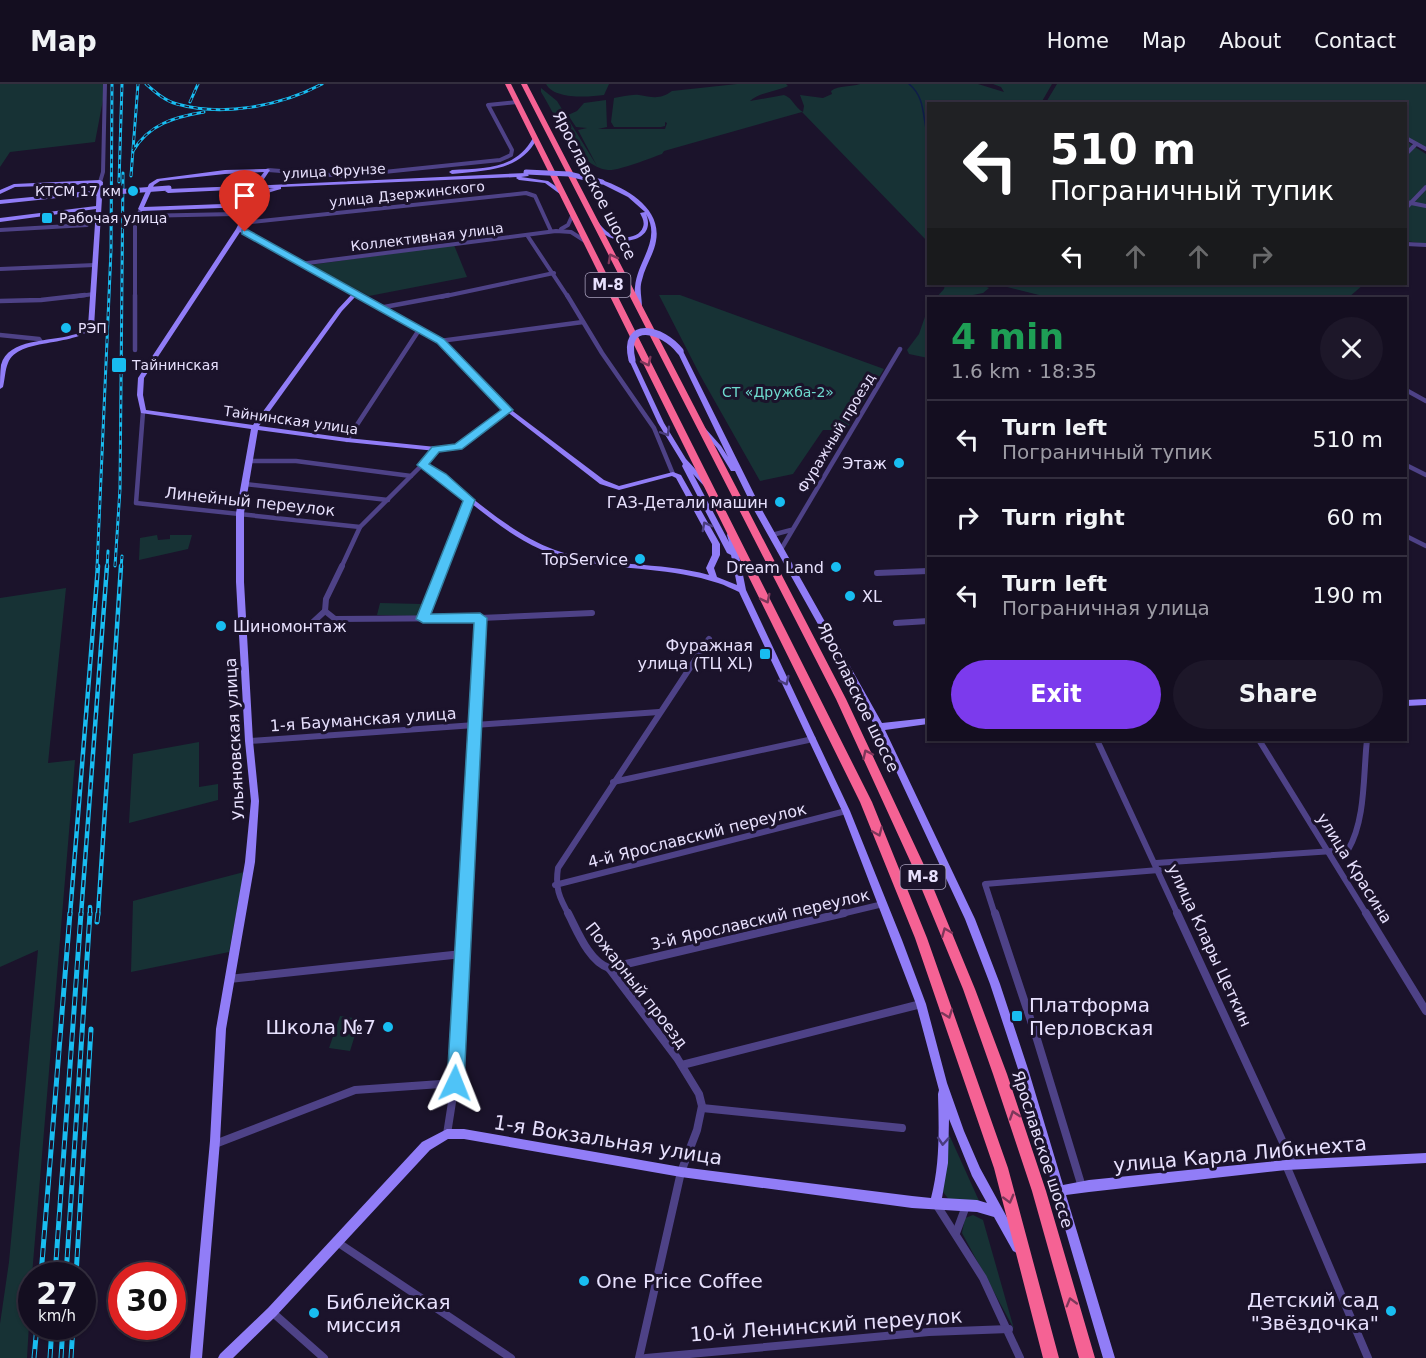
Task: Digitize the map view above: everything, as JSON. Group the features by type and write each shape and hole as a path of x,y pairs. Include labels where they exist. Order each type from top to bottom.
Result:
{"highway":[{"name":"Ярославское шоссе","path":"508,84 866,802 903,889 1001,1168 1051,1358"},
{"name":"Ярославское шоссе","path":"524,84 841,699 943,926 1000,1074 1029,1159 1086,1358"}],"street":[{"path":"0,387 4,358 41,342 77,336 87,331 93,322 98,207 103,172 105,84"},
{"path":"135,350 137,218 152,184 159,180 225,172 268,170 345,176 428,169 506,158 512,150 488,105 517,102"},
{"path":"345,184 502,165 526,155 535,139"},
{"path":"1407,139 1426,149"},
{"path":"1407,153 1416,144"},
{"path":"234,188 256,183 265,177 268,170"},
{"name":"улица Фрунзе","path":"18,201 168,190 345,184 526,173 601,183"},
{"path":"265,177 268,183 281,187"},
{"path":"345,184 514,178 546,182 562,193"},
{"path":"18,201 5,199 0,194 14,186 100,182"},
{"path":"591,217 604,232 614,238 631,239 641,236 646,229 644,215 634,204 601,183"},
{"path":"601,183 624,192 639,202 653,222 654,239 636,287 642,315"},
{"path":"143,412 140,394 141,378 241,226 251,203 260,193 281,187"},
{"path":"1407,207 1426,187"},
{"path":"234,188 250,192 251,203"},
{"name":"улица Дзержинского","path":"241,226 526,193 535,196 554,231"},
{"path":"0,204 18,201"},
{"path":"1407,202 1426,206"},
{"path":"141,209 251,203"},
{"path":"1,220 98,207"},
{"path":"137,218 235,214"},
{"path":"554,231 568,225 573,214"},
{"path":"0,230 87,225"},
{"path":"241,226 300,264 440,341 508,410 585,470 611,487 630,486 673,474"},
{"name":"Коллективная улица","path":"300,264 554,231 571,232 586,241"},
{"path":"527,235 654,428 673,474 683,483 716,544 716,555 710,568 713,576 742,590"},
{"path":"1407,244 1426,245"},
{"path":"0,269 96,265"},
{"path":"379,308 554,273"},
{"path":"0,301 40,300 94,294"},
{"name":"Ульяновская улица","path":"196,1358 221,1029 250,862 255,801 249,741 240,582 240,513 255,427 340,310 354,295"},
{"path":"440,341 583,322"},
{"path":"347,440 419,330"},
{"path":"735,563 661,423 627,348 631,338 645,332 664,334 675,341 758,510"},
{"path":"0,335 39,339 41,342"},
{"name":"Фуражный проезд","path":"780,550 900,349"},
{"path":"1407,391 1426,401"},
{"path":"244,632 304,626 312,623 325,611 326,599 360,526 424,464 436,449 458,447 508,410"},
{"name":"Тайнинская улица","path":"143,412 347,440 436,449"},
{"name":"Линейный переулок","path":"143,412 136,503 360,526"},
{"path":"697,421 719,447 758,510 880,727 970,919 995,984 1109,1358"},
{"path":"682,460 708,486"},
{"path":"249,461 296,461 411,476"},
{"path":"424,464 523,538 554,552 577,558 713,576 729,574 735,563"},
{"path":"1407,466 1426,475"},
{"path":"245,484 388,500"},
{"path":"423,619 470,500"},
{"path":"730,529 742,590 846,811 921,1004 942,1083 976,1173 1028,1266"},
{"path":"772,535 791,530"},
{"path":"1407,536 1426,546"},
{"path":"877,573 927,572"},
{"path":"325,611 335,619 480,618 592,613"},
{"path":"224,1358 272,1312 426,1146 447,1134 455,1083 480,618"},
{"path":"896,623 927,621"},
{"path":"555,885 558,868 709,639"},
{"path":"1407,703 1426,702"},
{"name":"1-я Бауманская улица","path":"249,741 659,712"},
{"path":"880,727 927,721"},
{"path":"612,783 813,739"},
{"name":"улица Клары Цеткин","path":"1097,741 1158,867 1289,1165 1368,1358"},
{"name":"улица Красина","path":"1260,741 1426,1011"},
{"path":"1082,1187 1036,1036 985,884 1348,850 1353,841 1367,741"},
{"name":"4-й Ярославский переулок","path":"555,885 846,811"},
{"name":"Пожарный проезд","path":"555,885 570,920 587,947 602,966 609,968 682,1065 700,1095 702,1108"},
{"name":"3-й Ярославский переулок","path":"609,968 883,904"},
{"path":"229,979 462,954"},
{"path":"682,1065 921,1004"},
{"path":"214,1144 355,1090 455,1083"},
{"path":"942,1083 945,1123 941,1179 935,1204 956,1233 1009,1329 1020,1358"},
{"path":"639,1358 681,1172 689,1155 702,1108 902,1128"},
{"name":"1-я Вокзальная улица","path":"447,1134 464,1134 681,1172 935,1204 988,1207 997,1212"},
{"name":"улица Карла Либкнехта","path":"1059,1191 1289,1165 1426,1158"},
{"path":"956,1233 966,1206"},
{"path":"336,1242 511,1358"},
{"path":"272,1312 324,1358"},
{"name":"10-й Ленинский переулок","path":"646,1358 930,1332 1009,1329"}],"green space":[{"path":"0,84 106,84 95,142 10,152 0,167"},
{"path":"546,84 609,84 604,95 581,97 557,93"},
{"path":"737,84 786,84 788,86 750,101 784,95 803,112 804,106 800,95 823,98 832,94 831,91 834,89 860,84 978,84 1004,92 1001,87 993,84 1052,84 1042,102 927,102 927,241 802,112 664,151 662,154 635,164 608,170 597,167 587,160 568,139 541,92 541,88 557,101 597,166 578,130 587,128 576,127 568,115 577,111 584,103 606,100 607,127 598,129 665,129 667,123 665,122 665,126 661,127 614,127 611,122 614,98 630,95 660,97 672,91"},
{"path":"1057,84 1426,84 1426,148 1407,138 1407,102 1046,102"},
{"path":"1407,142 1426,154 1426,244 1407,241"},
{"path":"454,245 467,277 369,296 310,265"},
{"path":"945,285 982,285 989,288 983,293 973,295 974,297 937,297"},
{"path":"999,285 1363,285 1349,297 1047,297"},
{"name":"СТ «Дружба-2»","path":"659,295 680,295 884,369 846,430 823,430 793,474 760,481 700,375"},
{"path":"927,311 927,358 909,354 907,350 919,334"},
{"path":"157,535 158,540 170,539 170,535 192,535 188,549 139,560 140,538"},
{"path":"66,588 48,763 75,760 33,1262 18,1262 18,1340 28,1340 27,1358 0,1358 0,1324 9,1262 38,950 0,967 0,598"},
{"path":"380,603 421,604 418,616 377,615"},
{"path":"199,742 199,787 218,784 218,800 129,823 133,754"},
{"path":"244,872 229,952 131,972 133,901"},
{"path":"340,1016 360,1019 350,1051 329,1048"},
{"path":"947,1130 980,1203 950,1201 943,1192"},
{"path":"973,1215 983,1220 1014,1329 962,1233 965,1218"}],"waterway":[{"path":"909,84 921,102 927,132"}],"railway":[{"path":"97,568 111,250 112,84"},
{"path":"119,182 122,84"},
{"path":"131,176 138,84"},
{"path":"146,84 173,103 213,109 232,109 270,103 306,92 322,84"},
{"path":"190,102 198,84"},
{"path":"133,151 147,134 164,123 204,112"},
{"path":"115,566 120,489 123,173"},
{"path":"107,568 108,551"},
{"path":"121,568 122,556"},
{"path":"70,915 98,566"},
{"path":"81,915 107,566"},
{"path":"98,915 121,566"},
{"path":"90,907 90,913"},
{"path":"42,1262 70,913"},
{"path":"56,1262 81,913"},
{"path":"67,1262 90,913"},
{"path":"97,922 98,913"},
{"path":"77,1262 91,1029"},
{"path":"34,1358 36,1340"},
{"path":"50,1358 51,1340"},
{"path":"61,1358 62,1340"},
{"path":"71,1358 72,1340"}],"place":[{"name":"КТСМ 17 км","path":"133,191"},
{"name":"Рабочая улица","path":"47,218"},
{"name":"РЭП","path":"66,328"},
{"name":"Тайнинская","path":"119,365"},
{"name":"Этаж","path":"899,463"},
{"name":"ГАЗ-Детали машин","path":"780,502"},
{"name":"TopService","path":"640,559"},
{"name":"Dream Land","path":"836,567"},
{"name":"XL","path":"850,596"},
{"name":"Шиномонтаж","path":"221,626"},
{"name":"Фуражная улица (ТЦ XL)","path":"765,654"},
{"name":"Платформа Перловская","path":"1017,1016"},
{"name":"Школа №7","path":"388,1027"},
{"name":"One Price Coffee","path":"584,1281"},
{"name":"Детский сад \"Звёздочка\"","path":"1391,1311"},
{"name":"Библейская миссия","path":"314,1313"}],"route":[{"path":"245,232 354,295 440,341 508,410 458,447 436,449 423,465 470,500 423,619 480,618 455,1083"}]}
